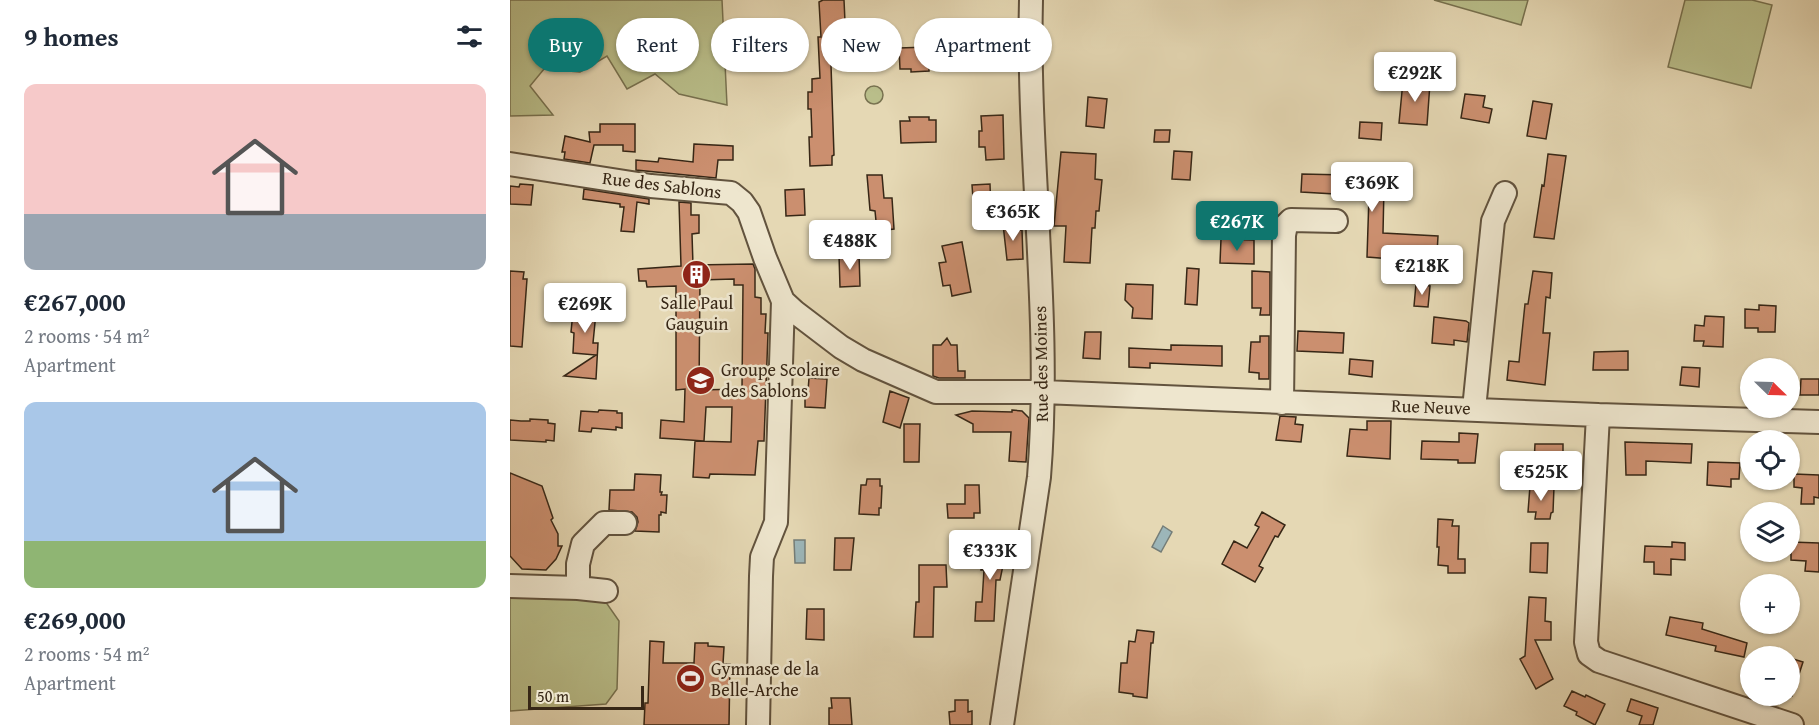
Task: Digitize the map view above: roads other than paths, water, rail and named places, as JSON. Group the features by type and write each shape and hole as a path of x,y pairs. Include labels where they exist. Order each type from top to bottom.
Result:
{"street":[{"name":"Rue des Moines","path":"1002,725 1039,477 1043,392 1030,90 1031,0"},
{"name":"Rue des Sablons","path":"510,164 651,186 731,193 749,212 783,301 841,348 936,392 1043,392"},
{"path":"1474,409 1493,221 1505,194"},
{"path":"1282,403 1286,225 1291,220 1336,221"},
{"path":"758,725 762,557 776,522 783,301"},
{"name":"Rue Neuve","path":"1043,392 1819,422"},
{"path":"1598,415 1586,642 1589,654 1599,661 1792,725"},
{"path":"578,588 578,564 583,544 604,523 625,523"},
{"path":"510,586 606,591"}],"water":[{"path":"1163,526 1172,532 1161,552 1152,547"},
{"path":"794,540 805,540 805,563 795,563"}],"place":[{"name":"Salle Paul Gauguin","path":"697,274"},
{"name":"Groupe Scolaire des Sablons","path":"700,380"},
{"name":"Gymnase de la Belle-Arche","path":"690,679"}]}
